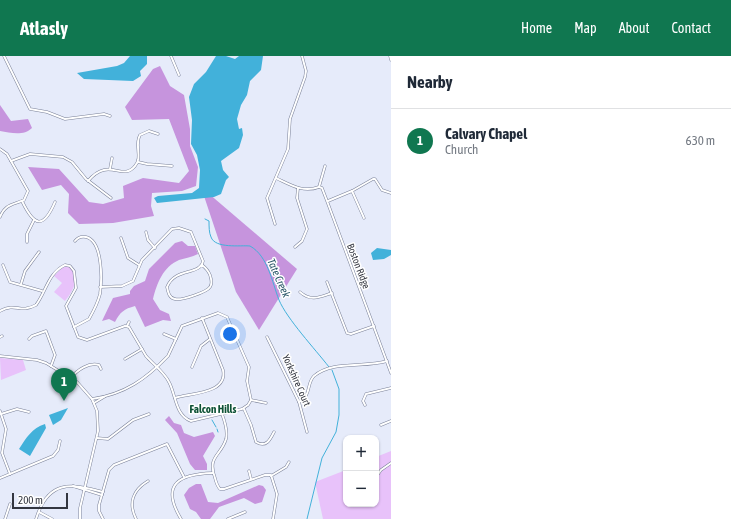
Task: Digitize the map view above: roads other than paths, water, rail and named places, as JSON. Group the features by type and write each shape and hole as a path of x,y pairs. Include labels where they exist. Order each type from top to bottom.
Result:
{"street":[{"path":"4,56 30,109 44,111 65,119 104,114 110,116"},
{"path":"171,56 179,75"},
{"path":"276,224 267,202 268,195 288,149 290,119 306,71 302,56"},
{"path":"390,56 391,60"},
{"path":"88,181 97,171 110,169 127,171 134,167 138,162 137,142 140,135 149,132 158,134"},
{"path":"0,149 7,154 28,189 27,196 22,201 6,207 0,217"},
{"path":"27,149 28,154"},
{"path":"11,161 28,154 59,156 74,164 88,181 111,198"},
{"path":"110,169 112,158"},
{"path":"138,162 172,166"},
{"path":"276,178 298,188 308,190 319,187 325,166"},
{"path":"327,201 352,192 375,179 382,190 391,193"},
{"name":"Boston Ridge","path":"319,187 322,188 391,373"},
{"path":"295,247 302,241 307,229 297,198 298,188"},
{"path":"352,192 364,218"},
{"path":"22,201 29,216 34,220 41,221 45,219 55,202"},
{"path":"26,242 27,234 34,220"},
{"path":"100,287 120,287 132,282 143,258 155,248 172,228 188,230 194,236 203,258 202,266 196,270 180,273 170,282 168,292 173,299"},
{"path":"146,232 149,241 155,248"},
{"path":"74,327 89,319 99,296 100,287 100,256 95,244 90,239 83,236 75,241"},
{"path":"121,238 128,258 140,265"},
{"path":"21,284 25,271 39,252"},
{"path":"0,311 9,306 23,309 38,303 48,280 66,264 72,267 76,288 66,306 78,337 84,340 127,326 129,322"},
{"path":"3,265 10,282 42,291"},
{"path":"173,299 181,299 210,288 211,278 207,269 202,266"},
{"path":"327,282 347,333 351,334 374,326"},
{"path":"300,292 315,299 332,293"},
{"path":"92,399 138,384 170,354 182,326 218,313 227,317 249,367 247,382 251,400"},
{"path":"175,398 210,390 222,382 223,370 202,318"},
{"path":"127,326 133,332 142,349 167,378 180,412 189,421 244,409 251,400"},
{"path":"30,339 32,336 46,331 55,352 51,366"},
{"path":"164,334 176,339"},
{"name":"Yorkshire Court","path":"267,337 300,402 306,432"},
{"path":"192,367 201,346 210,339"},
{"path":"125,359 142,349"},
{"path":"0,356 36,360 51,366 84,388 94,403 98,419 97,438 80,508 80,519"},
{"path":"300,402 306,398 311,380 315,376 340,366 374,364 387,361"},
{"path":"71,378 78,370 93,364 99,365 102,369"},
{"path":"365,405 363,401 366,394 391,388"},
{"path":"94,403 105,396"},
{"path":"251,400 266,403"},
{"path":"10,474 1,449 6,432 0,413 17,409 29,412"},
{"path":"244,409 256,442 261,445 267,443 274,432"},
{"path":"97,438 108,439 133,420 149,414"},
{"path":"222,414 226,428 226,438 213,461 213,473 220,490 265,474 272,476 286,467 289,462"},
{"path":"381,425 391,420"},
{"path":"0,478 53,456 58,450 60,441"},
{"path":"103,519 99,509 108,472 112,466 168,443 184,477"},
{"path":"379,473 383,468 391,463"},
{"path":"248,471 251,479"},
{"path":"182,519 174,507 172,497 176,485 184,477 193,474 213,473"},
{"path":"272,476 277,494 273,519"},
{"path":"136,519 132,510 132,498 139,487 148,481"},
{"path":"36,519 44,502 51,494 62,487 72,485 102,493"},
{"path":"5,519 10,504"},
{"path":"38,512 52,519"},
{"path":"228,519 245,512"}],"water":[{"path":"130,56 147,56 147,64 140,71 141,76 133,81 84,79 77,73 117,66 124,63"},
{"path":"216,56 226,56 235,59 239,56 263,56 261,70 250,81 247,95 241,105 237,119 239,129 242,128 243,135 239,148 221,161 223,170 229,177 226,180 221,194 214,197 157,203 154,198 158,196 192,193 199,188 200,170 197,155 191,144 192,120 189,97 194,84 206,72"},
{"path":"377,248 391,250 391,255 384,259 373,260 371,253"},
{"path":"68,408 61,420 53,425 49,415"},
{"path":"45,424 46,428 30,456 19,449 27,437 36,428"}],"waterway":[{"name":"Tate Creek","path":"205,219 209,221 209,229 213,241 229,246 250,246 256,250 269,270 283,308 329,367"},
{"name":"Tate Creek","path":"307,519 322,458 336,432 339,415 339,389 332,370"},
{"path":"212,420 216,427"}],"place":[{"name":"Calvary Chapel","path":"64,401"}],"district":[{"name":"Falcon Hills","path":"213,409"}]}
